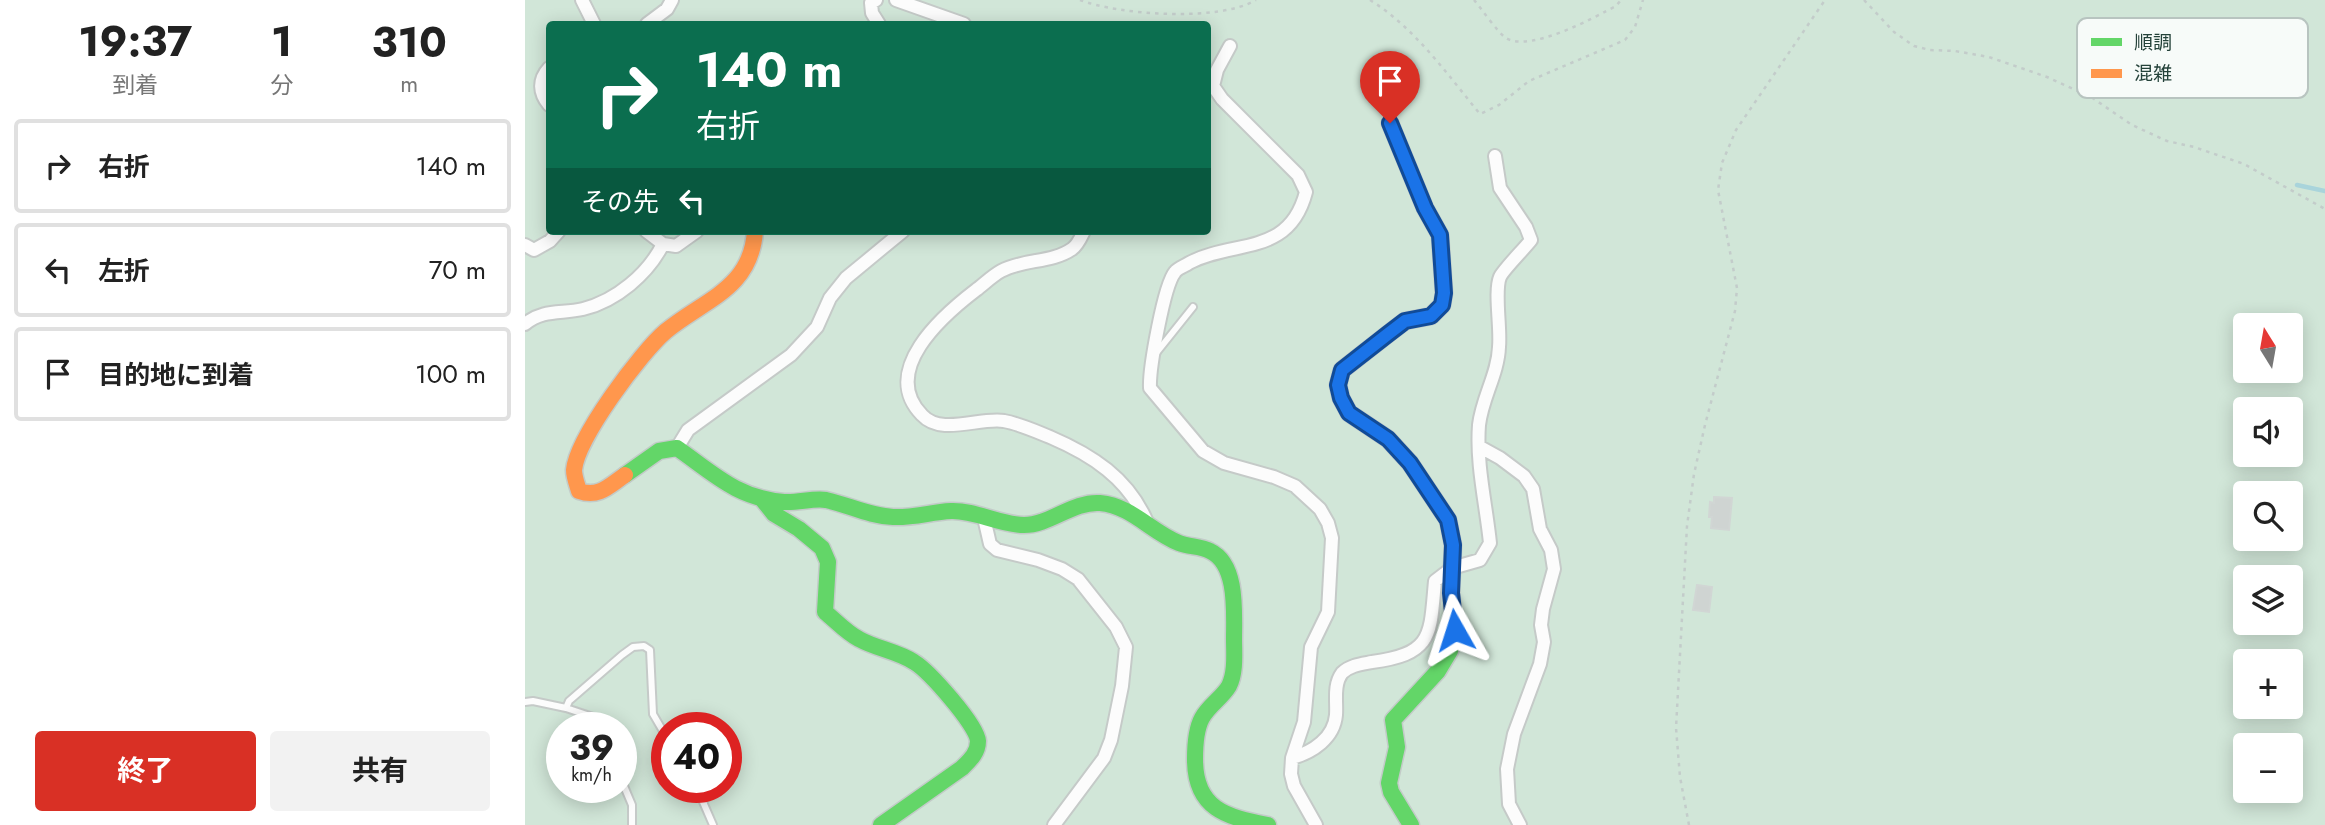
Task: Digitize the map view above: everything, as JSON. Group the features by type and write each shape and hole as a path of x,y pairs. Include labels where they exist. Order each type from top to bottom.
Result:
{"street":[{"path":"582,0 592,21"},
{"path":"651,21 667,9 672,0"},
{"path":"876,0 871,3 872,13 877,21"},
{"path":"897,0 956,21"},
{"path":"1230,46 1217,70 1213,86 1222,99 1298,175 1306,192 1301,210 1291,222 1263,243 1201,257 1176,271 1168,286 1149,375 1150,388 1203,451 1224,463 1295,486 1320,509 1328,523 1332,538 1328,612 1311,647 1304,722 1292,758 1291,774 1294,786 1316,825"},
{"path":"546,73 542,79 541,91 546,100"},
{"path":"1390,123 1425,208 1440,235 1444,293 1442,305 1431,316 1405,321 1388,334 1342,370 1338,385 1349,413 1388,439 1433,495 1448,520 1453,545 1451,593 1455,630 1450,651 1438,671 1393,720 1397,747 1389,783 1391,792 1411,825"},
{"path":"1292,758 1320,744 1332,732 1336,717 1338,678 1346,669 1358,664 1392,660 1416,650 1431,627 1435,581 1452,568 1480,561 1490,543 1482,486 1479,426 1499,354 1501,327 1497,291 1500,275 1531,240 1526,227 1500,188 1495,156"},
{"path":"525,245 534,250 555,235"},
{"path":"651,235 663,244 676,246 691,235"},
{"path":"755,235 756,243 747,263 731,286 664,333 593,427 575,464 574,477 579,491 590,495 602,491 659,451 677,448 742,493 762,499 787,502 825,500 865,513 892,517 918,517 952,511 1023,525 1038,523 1086,504 1100,503 1129,511 1178,542 1211,551 1223,562 1231,582 1234,600 1234,667 1229,686 1208,706 1200,722 1195,774 1201,793 1214,808 1236,819 1268,825"},
{"path":"677,448 688,430 805,341 817,327 830,298 846,278 898,235"},
{"path":"1082,235 1075,247 1062,254 1000,271 953,308 934,326 921,346 907,376 908,391 914,406 924,418 934,424 1004,421 1026,427 1079,450 1097,460 1115,476 1140,505 1147,522"},
{"path":"525,324 535,316 583,309 625,289 653,263 663,244"},
{"path":"1480,447 1524,476 1533,489 1540,529 1551,550 1554,569 1543,609 1541,625 1544,642 1540,664 1514,734 1507,769 1509,804 1520,825"},
{"path":"762,499 774,514 799,529 822,548 828,562 825,612 858,639 896,652 916,663 932,677 976,731 978,744 973,757 962,768 907,804 881,825"},
{"path":"984,518 990,544 997,550 1038,560 1062,569 1078,579 1116,627 1126,647 1122,686 1108,749 1054,825"}],"lane":[{"path":"1155,354 1193,307"},
{"path":"566,708 569,701 622,655 633,647 644,646 650,650 653,712"},
{"path":"525,702 578,712"},
{"path":"631,803 632,825"},
{"path":"703,803 713,825"}],"path":[{"path":"1080,0 1118,10 1196,13 1231,9 1256,0"},
{"path":"1370,0 1391,13 1422,45 1480,114 1499,105 1529,81 1625,40 1635,27 1643,0"},
{"path":"1474,0 1506,38 1518,41 1551,36 1567,30 1616,6 1621,0"},
{"path":"1689,825 1680,777 1676,727 1687,526 1694,474 1735,311 1737,288 1718,190 1722,163 1736,130 1824,1 1819,0"},
{"path":"1864,0 1894,32 1914,46 1989,57 2077,91"},
{"path":"2093,98 2143,130 2167,141 2244,164 2325,209"}],"green space":[{"path":"525,0 2325,0 2325,825 525,825"}],"building":[{"path":"1714,497 1732,498 1729,530 1711,528 1710,502 1714,503"},
{"path":"1697,585 1712,587 1709,612 1693,610"}],"waterway":[{"path":"2297,185 2325,191"}],"traffic: fast":[{"path":"1390,123 1425,208 1440,235 1444,293 1442,305 1431,316 1405,321 1388,334 1342,370 1338,385 1349,413 1388,439 1410,463 1448,520 1453,545 1451,593 1455,630 1450,651 1438,671 1393,720 1397,747 1389,783 1391,792 1411,825"},
{"path":"625,475 659,451 677,448 739,490 767,500 826,500 876,515 893,517 960,511 1024,525 1034,524 1090,503 1100,503 1132,514 1179,543 1210,551 1219,557 1226,567 1233,590 1234,662 1229,686 1200,722 1195,749 1196,776 1207,800 1216,808 1226,814 1268,825"},
{"path":"762,499 774,514 799,529 822,548 828,562 825,612 855,636 907,658 921,667 941,687 976,733 977,749 962,768 881,825"}],"traffic: slow":[{"path":"625,475 598,492 579,491 574,470 586,438 612,396 655,342 735,280 752,251 754,235"}],"route":[{"path":"1390,123 1425,208 1440,235 1444,293 1442,305 1431,316 1405,321 1388,334 1342,370 1338,385 1349,413 1388,439 1410,463 1448,520 1453,545 1451,593 1455,630"}]}
